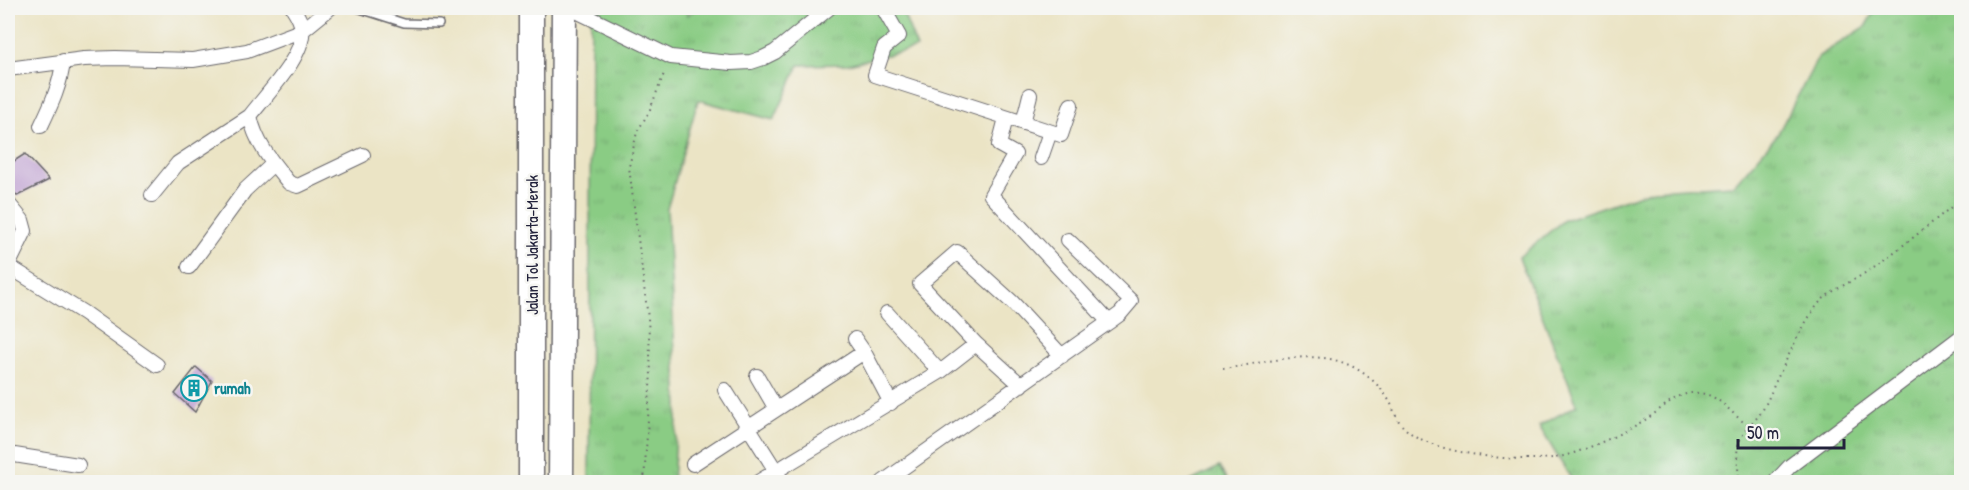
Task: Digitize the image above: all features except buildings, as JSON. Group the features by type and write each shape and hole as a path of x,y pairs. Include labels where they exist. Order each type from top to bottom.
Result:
{"highway":[{"name":"Jalan Tol Jakarta–Merak","path":"561,483 564,8"},
{"name":"Jalan Tol Jakarta–Merak","path":"531,483 532,17"}],"street":[{"path":"152,195 178,163 250,116 297,55 303,30 300,19 293,8"},
{"path":"8,69 63,61 115,58 193,60 247,51 303,30 330,8"},
{"path":"570,8 671,57 731,63 751,62 775,52 829,8"},
{"path":"883,8 899,36 884,48 875,75 1060,135 1071,105"},
{"path":"41,126 56,93 63,61"},
{"path":"1023,123 1030,95"},
{"path":"250,116 253,131 262,148 290,183 298,186 363,155"},
{"path":"1006,118 999,145 1015,154 991,195 1109,322"},
{"path":"1041,158 1050,132"},
{"path":"189,267 245,190 273,164"},
{"path":"8,203 22,220 25,231 8,266 84,314 157,365"},
{"path":"883,483 1120,314 1131,301 1068,240"},
{"path":"1021,385 976,344 920,284 957,252 1012,302 1062,356"},
{"path":"887,313 940,372"},
{"path":"1775,483 1790,466 1962,336"},
{"path":"855,339 891,403"},
{"path":"758,483 779,477 940,372 976,344"},
{"path":"693,464 864,352"},
{"path":"758,376 776,409"},
{"path":"725,390 779,477"},
{"path":"8,454 78,465"}],"lane":[{"path":"357,8 404,23 439,24"}],"path":[{"path":"644,483 651,372 647,306 629,167 638,132 649,112 671,57"},
{"path":"1739,483 1737,453 1739,442 1748,425 1755,421 1765,404 1807,320 1817,305 1909,241 1962,198"},
{"path":"1222,369 1296,357 1324,358 1343,362 1373,381 1384,392 1396,418 1410,435 1483,457 1549,459 1565,456 1648,418 1679,395 1700,393 1724,403 1748,425"}],"green space":[{"path":"591,8 687,8 687,15 697,8 901,8 917,48 848,64 799,65 774,120 698,100 667,209 678,406 673,482 589,482"},
{"path":"1876,8 1961,8 1961,482 1573,482 1539,426 1577,405 1519,257 1564,220 1653,190 1734,185 1777,135 1819,56 1865,27"},
{"path":"1219,467 1228,482 1189,482"}],"place":[{"name":"rumah","path":"194,388"}]}
